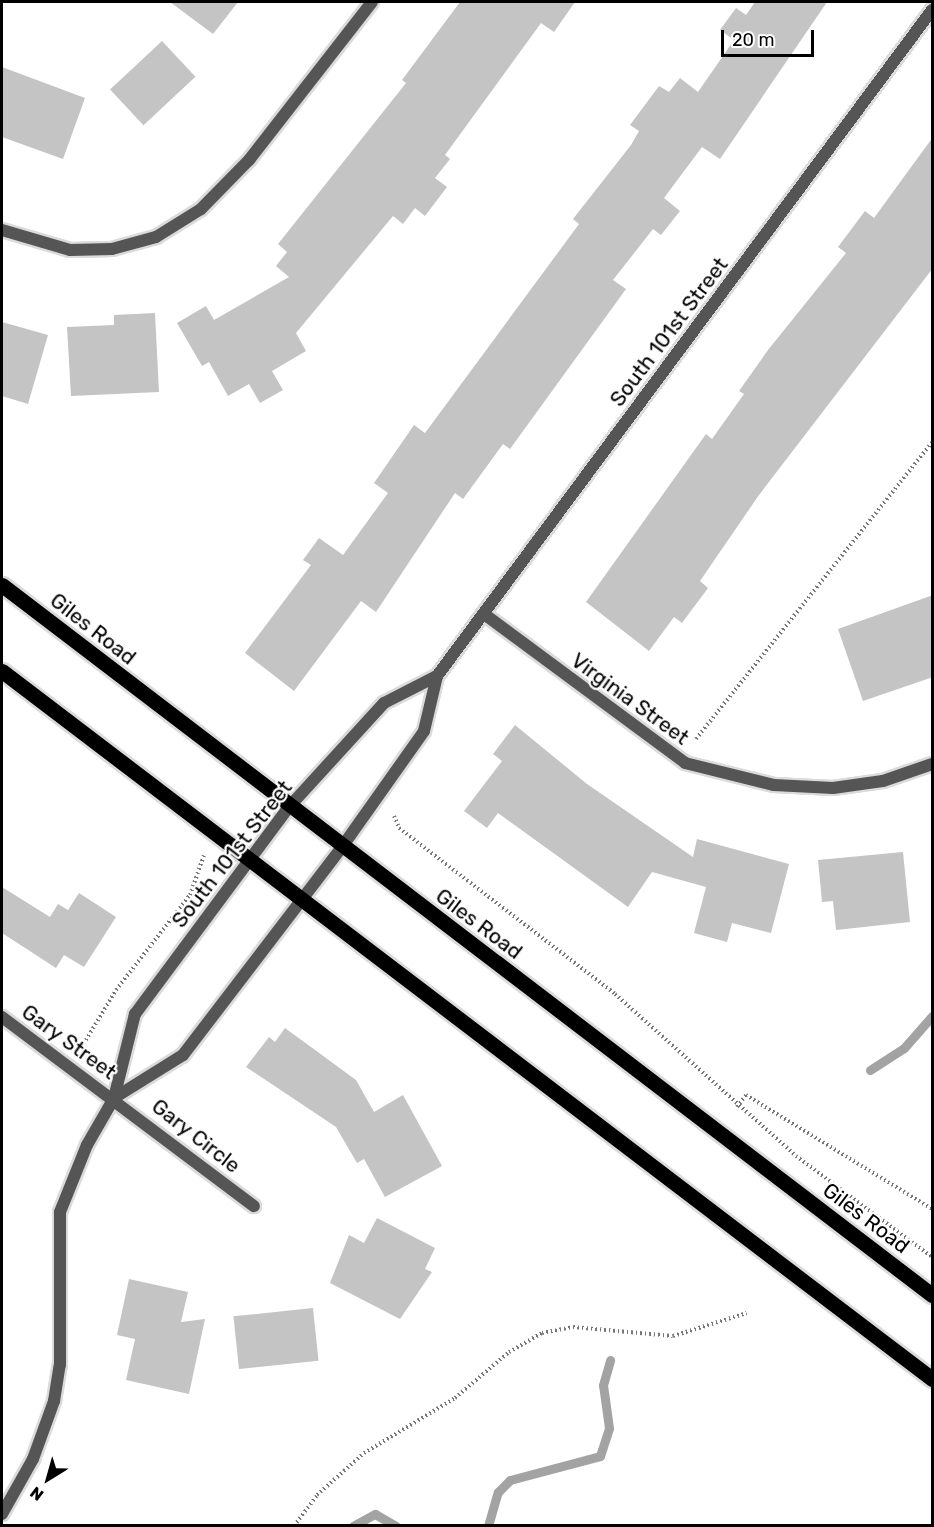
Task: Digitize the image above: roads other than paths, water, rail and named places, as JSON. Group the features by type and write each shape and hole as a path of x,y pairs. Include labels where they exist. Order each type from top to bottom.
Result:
{"main road":[{"name":"Giles Road","path":"2,585 289,807 933,1295"},
{"path":"2,670 248,860 933,1379"}],"street":[{"path":"2,230 70,250 112,249 156,237 201,209 249,160 372,2"},
{"name":"South 101st Street","path":"114,1098 183,1055 342,847 424,731 437,676 933,10"},
{"name":"Virginia Street","path":"484,614 686,763 805,787 883,781 933,764"},
{"name":"South 101st Street","path":"2,1514 33,1459 54,1401 60,1365 60,1212 87,1145 114,1098 135,1014 289,807 384,703 437,676"},
{"name":"Gary Street","path":"2,1017 114,1098"},
{"name":"Gary Circle","path":"114,1098 254,1206"}],"waterway":[{"path":"870,1070 904,1048 932,1016"},
{"path":"488,1526 498,1492 510,1480 600,1456 609,1428 603,1385 610,1360"},
{"path":"353,1526 375,1514 396,1526"}]}
